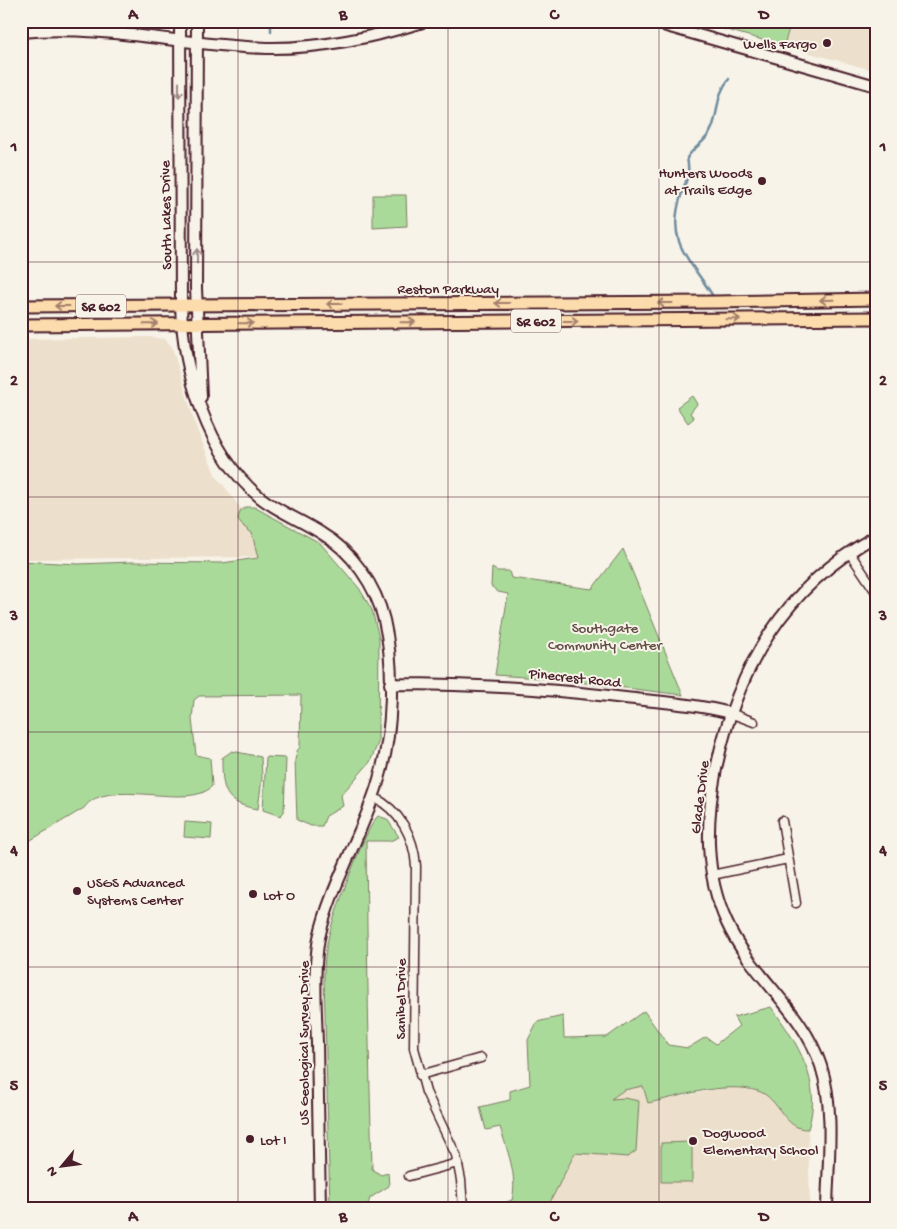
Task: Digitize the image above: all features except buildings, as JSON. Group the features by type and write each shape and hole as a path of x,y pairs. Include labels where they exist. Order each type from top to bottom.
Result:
{"main road":[{"name":"Reston Parkway","path":"21,306 717,302 876,299"},
{"name":"SR 602","path":"21,325 876,318"}],"street":[{"name":"South Lakes Drive","path":"180,21 181,305 187,368 219,448 248,487 271,505 333,540 360,569 376,596 383,615 388,643 390,684 386,747 372,797"},
{"name":"South Lakes Drive","path":"196,21 196,304 202,406"},
{"path":"21,32 81,31 255,48 304,46 365,38 426,21"},
{"path":"648,21 876,86"},
{"name":"Glade Drive","path":"827,1208 827,1099 818,1058 802,1026 739,946 721,908 712,875 708,845 709,813 718,758 730,712 746,672 771,631 806,588 849,552 876,536"},
{"path":"849,552 876,592"},
{"name":"Pinecrest Road","path":"390,684 471,684 528,687 730,712 754,722"},
{"name":"Sanibel Drive","path":"372,797 384,804 398,818 409,836 414,849 416,866 413,1032 420,1075 458,1163 463,1208"},
{"name":"US Geological Survey Drive","path":"320,1208 316,960 325,918 372,797"},
{"path":"782,821 796,904"},
{"path":"712,875 788,859"},
{"path":"420,1075 481,1058"},
{"path":"409,1176 458,1163"}],"shaded area":[{"path":"791,21 876,21 876,71 784,46"},
{"path":"149,337 165,339 172,347 196,427 215,474 257,530 258,557 21,559 21,339"},
{"name":"Dogwood Elementary School","path":"643,1086 648,1103 729,1087 759,1091 770,1097 786,1119 800,1129 808,1129 810,1208 547,1208 575,1153 581,1122 624,1090"}],"green space":[{"path":"695,21 791,21 784,46"},
{"path":"373,195 406,195 407,226 373,228"},
{"path":"692,396 697,404 690,413 694,418 688,423 677,407"},
{"path":"246,507 254,507 320,543 359,588 372,610 379,638 378,743 370,762 341,795 343,806 326,816 322,826 311,826 297,820 295,760 300,747 301,695 199,696 194,700 192,719 196,755 210,758 212,786 201,793 186,796 110,794 95,799 84,808 21,846 21,561 78,564 132,562 222,563 258,558 252,533 238,519 240,511"},
{"name":"Southgate Community Center","path":"623,549 683,695 553,679 495,675 508,594 498,592 491,586 492,568 497,571 509,571 511,578 592,589"},
{"path":"232,751 261,757 262,778 258,809 246,807 238,803 231,799 227,793 224,786 222,758"},
{"path":"266,757 286,758 284,812 280,816 263,810"},
{"path":"378,816 387,819 399,837 390,841 366,841 372,1169 381,1175 388,1173 389,1186 370,1198 367,1208 330,1208 325,953 342,894 366,837"},
{"path":"185,822 212,824 211,839 184,837"},
{"path":"771,1007 799,1049 810,1080 812,1112 808,1129 800,1128 793,1124 772,1100 765,1095 745,1088 689,1093 648,1103 643,1086 624,1090 611,1099 624,1098 639,1101 636,1151 628,1157 575,1153 547,1208 504,1208 504,1203 512,1200 514,1182 511,1163 500,1127 486,1130 480,1107 510,1100 510,1091 530,1085 528,1040 537,1022 563,1016 564,1038 607,1037 644,1011 668,1045 688,1048 706,1037 716,1044 739,1026 734,1017"},
{"path":"692,1142 692,1182 661,1182 661,1143"}],"waterway":[{"path":"271,21 271,31"},
{"path":"714,298 684,253 676,229 680,199 688,175 687,158 710,133 722,90 729,79"}],"place":[{"name":"Wells Fargo","path":"827,43"},
{"name":"Hunters Woods at Trails Edge","path":"762,181"},
{"name":"USGS Advanced Systems Center","path":"77,891"},
{"name":"Lot O","path":"253,894"},
{"name":"Lot I","path":"250,1139"},
{"name":"Dogwood Elementary School","path":"693,1141"}]}
